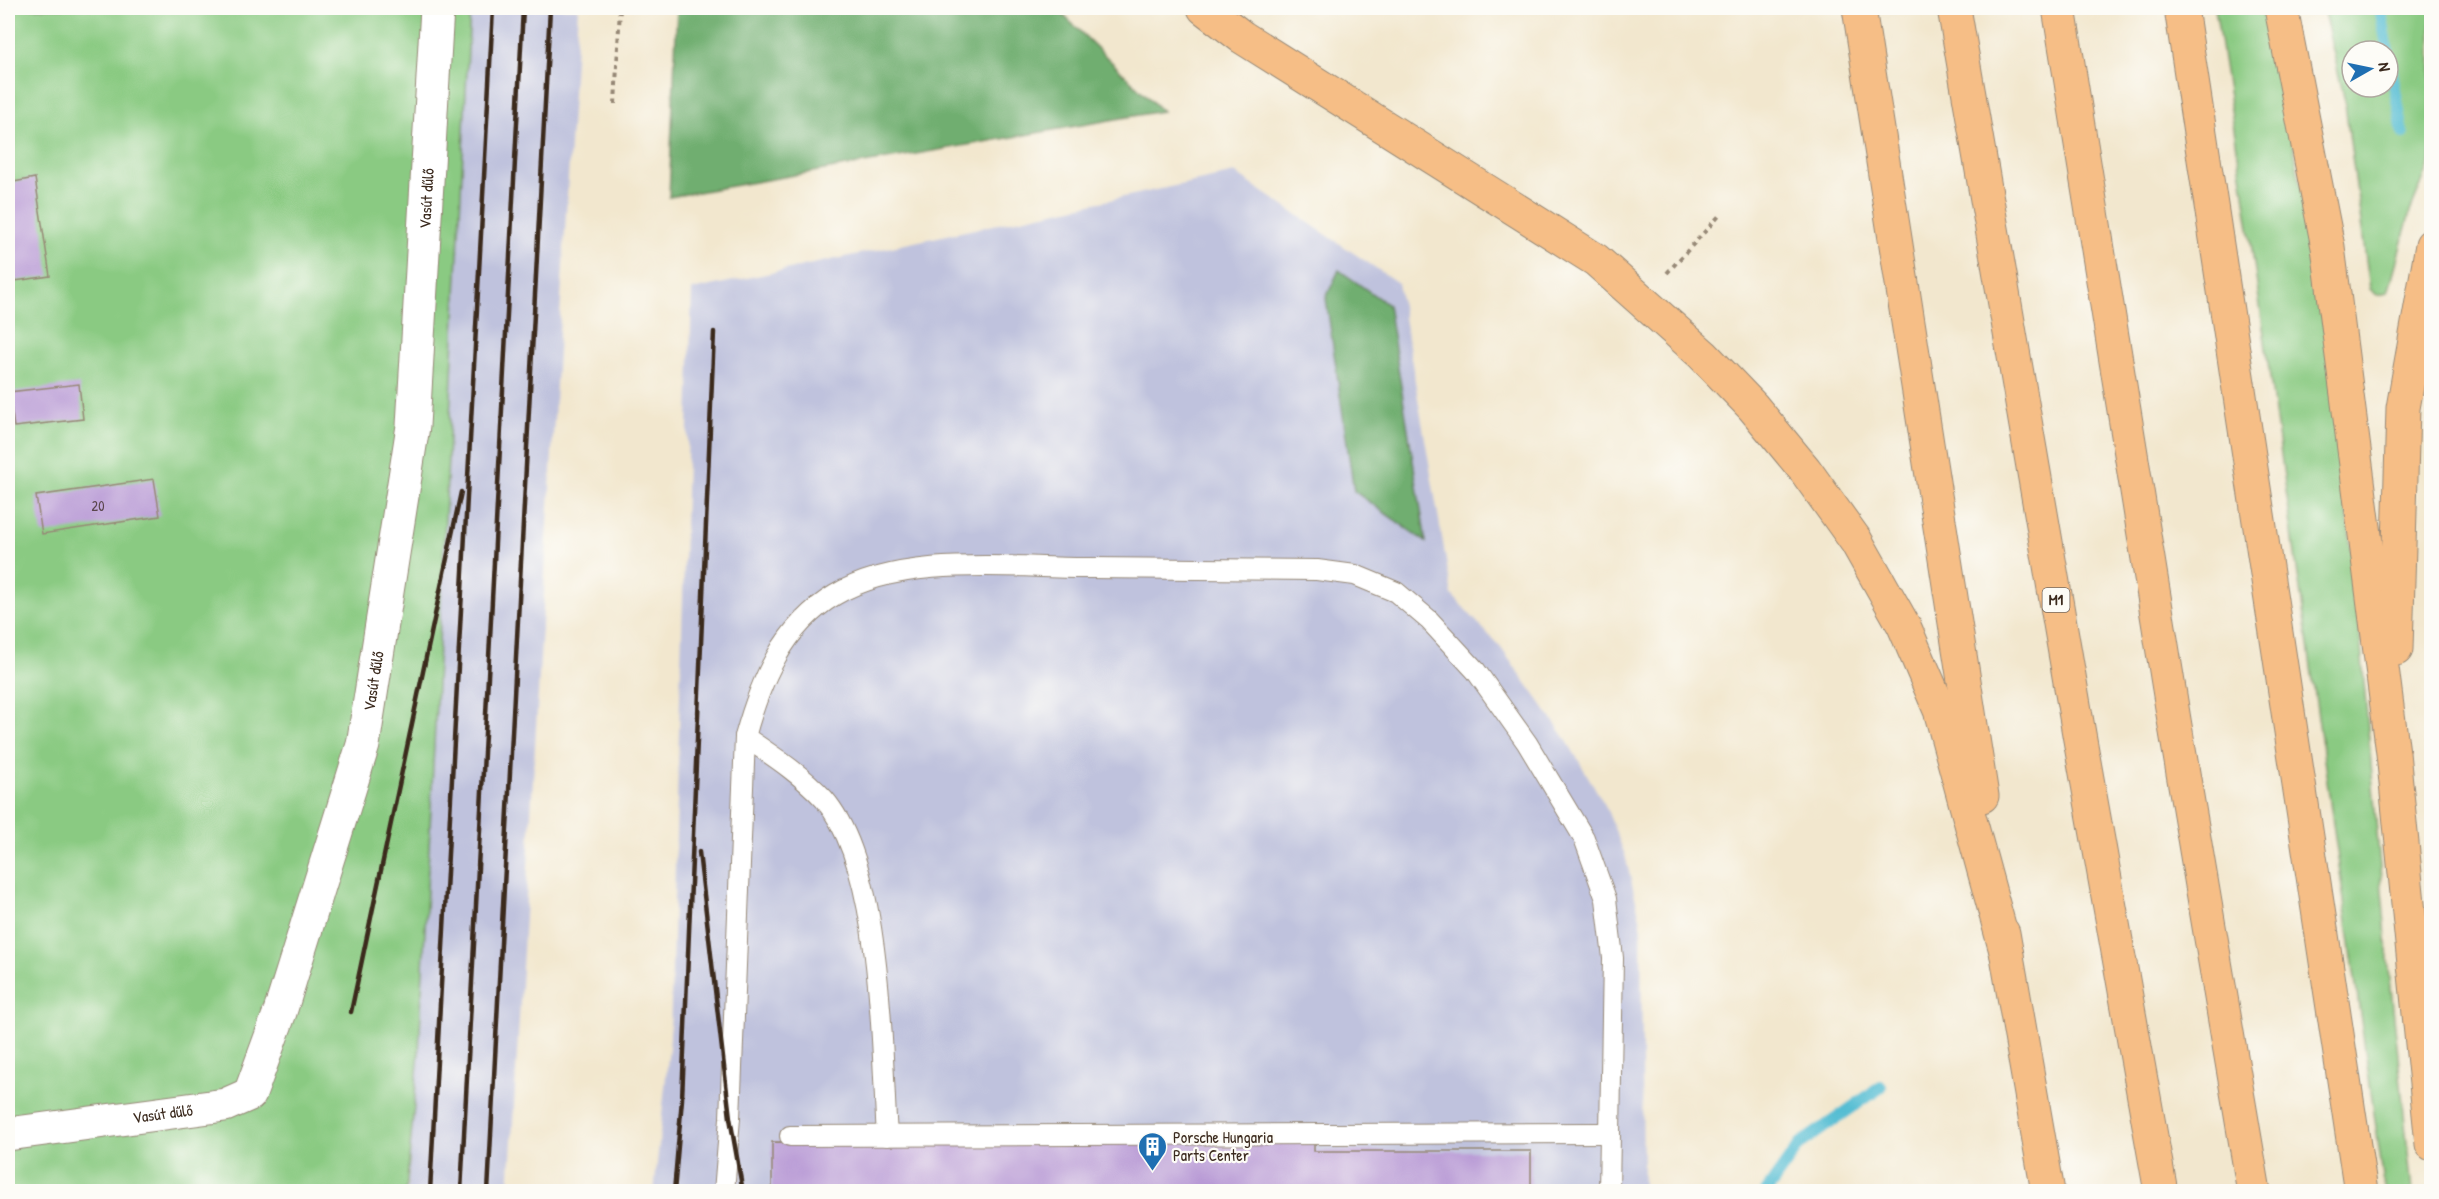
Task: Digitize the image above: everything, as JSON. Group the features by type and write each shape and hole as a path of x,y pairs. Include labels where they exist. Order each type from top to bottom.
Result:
{"highway":[{"path":"1204,8 1242,37 1596,260 1703,355 1746,400 1805,470 1856,541 1904,627 1940,710 2007,955"},
{"path":"1859,8 2007,955 2048,1191"},
{"name":"M1","path":"1954,8 2079,734 2161,1191"},
{"path":"2059,8 2253,1191"},
{"path":"2181,8 2361,1191"},
{"path":"2282,8 2328,247 2393,753 2432,1144"},
{"path":"2393,753 2403,408 2432,245"}],"street":[{"name":"Vasút dűlő","path":"8,1134 225,1105 250,1094 280,1012 363,745 413,426 437,8"}],"lane":[{"path":"724,1191 730,1106 745,737 756,697 777,651 805,620 834,595 869,579 899,572 962,567 1317,570 1355,575 1396,592 1429,620 1476,671 1527,743 1584,838 1606,899 1612,958 1609,1191"},
{"path":"745,737 794,770 825,800 843,828 861,882 875,942 887,1136"},
{"path":"790,1136 1610,1133"}],"path":[{"path":"615,104 620,8"},
{"path":"1641,301 1719,216"}],"shaded area":[{"path":"470,8 578,8 509,1191 407,1192 419,1052"},
{"path":"1235,173 1398,283 1452,595 1501,648 1564,736 1605,805 1625,855 1641,922 1643,1191 654,1192 670,1038 692,290"}],"green space":[{"path":"8,8 470,8 419,1052 406,1191 8,1191"},
{"path":"677,8 1056,8 1162,111 669,197"},
{"path":"2215,8 2270,8 2330,358 2358,612 2387,949 2412,1191 2385,1191 2244,193"},
{"path":"2323,8 2431,8 2431,160 2410,212 2388,293 2377,295 2370,289 2344,99 2400,99 2400,39 2340,39 2340,80"},
{"path":"1339,270 1388,305 1426,542 1354,491 1326,298"}],"building":[{"path":"35,178 50,276 8,282 8,183"},
{"path":"79,384 83,419 14,427 9,392"},
{"path":"154,479 160,516 42,534 36,496"},
{"name":"Porsche Hungaria Parts Center","path":"772,1142 1314,1143 1314,1151 1531,1151 1531,1192 772,1192"}],"waterway":[{"path":"2380,8 2386,39"},
{"path":"2397,99 2403,133"},
{"path":"1766,1192 1800,1144 1881,1087"}],"railway":[{"path":"430,1192 493,8"},
{"path":"461,1192 523,8"},
{"path":"488,1192 550,8"},
{"path":"674,1192 682,1099 714,332"},
{"path":"351,1012 461,492"},
{"path":"699,852 730,1118 743,1192"}],"place":[{"name":"Porsche Hungaria Parts Center","path":"1152,1172"}]}
